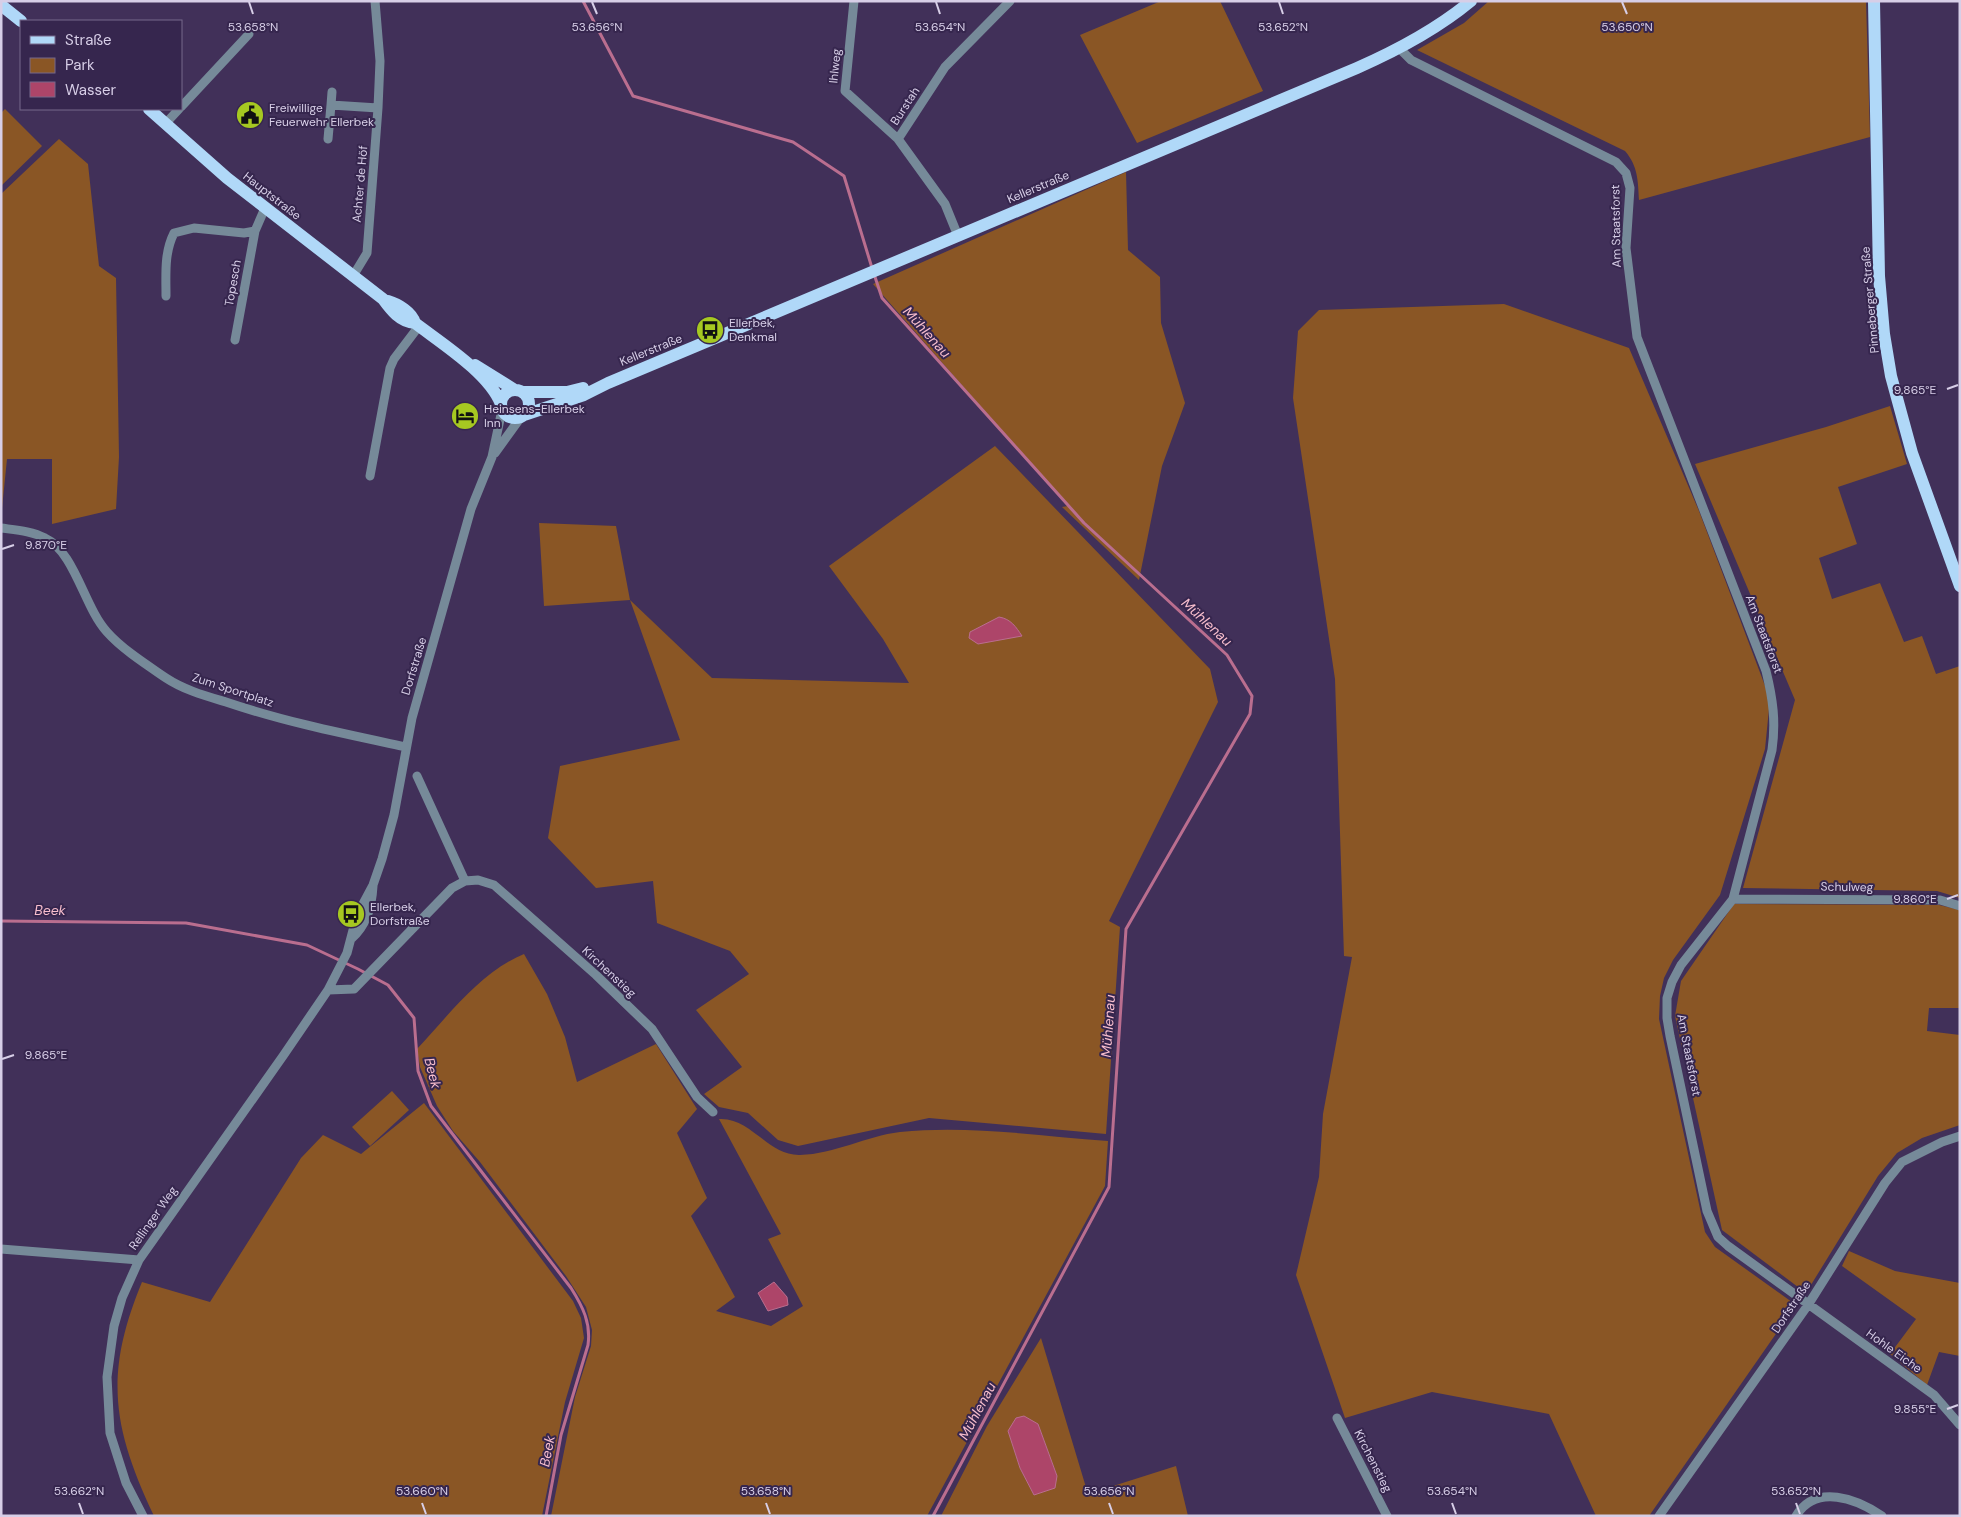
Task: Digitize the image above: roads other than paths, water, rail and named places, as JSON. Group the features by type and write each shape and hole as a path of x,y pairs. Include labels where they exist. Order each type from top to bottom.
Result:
{"main road":[{"name":"Kellerstraße","path":"523,416 584,395 608,383 1400,48 1430,32 1470,1"},
{"name":"Pinneberger Straße","path":"1874,1 1879,276 1884,334 1891,376 1912,452 1960,586"},
{"path":"1,6 20,21"},
{"name":"Hauptstraße","path":"150,110 265,208 383,299 395,303 405,310 413,317 417,325 452,351 518,391"},
{"name":"Hauptstraße","path":"452,351 492,388 501,407"},
{"name":"Kellerstraße","path":"518,391 567,392 608,383"},
{"path":"518,391 529,403 523,416 512,418 501,407 507,392 518,391"}],"street":[{"name":"Achter de Höf","path":"353,276 367,253 380,61 375,1"},
{"name":"Ihlweg","path":"854,1 845,91 898,139"},
{"name":"Burstah","path":"958,236 944,204 898,139 945,66 1010,1"},
{"path":"182,106 249,34"},
{"name":"Am Staatsforst","path":"1400,48 1411,60 1616,162 1626,173 1630,188 1626,248 1637,337 1766,671 1773,699 1775,726 1772,750 1733,898 1681,965 1672,982 1667,998 1669,1027 1711,1224 1718,1237 1728,1246 1808,1305"},
{"path":"328,139 332,92"},
{"path":"331,105 378,108"},
{"path":"166,123 178,110"},
{"name":"Topesch","path":"235,340 255,230 265,208"},
{"path":"166,296 166,260 169,243 174,234 194,228 244,232 255,230"},
{"path":"370,476 390,368 417,325"},
{"name":"Dorfstraße","path":"339,969 352,938 352,929 357,915 373,886 394,815 412,718 471,509 492,457 501,407"},
{"name":"Dorfstraße","path":"492,457 523,416"},
{"name":"Zum Sportplatz","path":"1,528 24,531 46,538 60,550 92,610 107,632 168,679 190,690 288,721 406,747"},
{"path":"328,990 354,989 452,888 465,881 416,776"},
{"name":"Kirchenstieg","path":"465,881 478,880 494,885 596,975 652,1030 698,1097 713,1112"},
{"name":"Schulweg","path":"1733,898 1940,900 1960,906"},
{"name":"Rellinger Weg","path":"143,1516 126,1483 110,1433 107,1377 114,1326 122,1298 139,1260 284,1056 328,990 339,969"},
{"name":"Dorfstraße","path":"1660,1516 1808,1305 1885,1183 1902,1162 1942,1142 1960,1136"},
{"path":"1,1249 139,1260"},
{"name":"Hohle Eiche","path":"1808,1305 1934,1395 1960,1425"},
{"name":"Kirchenstieg","path":"1337,1418 1387,1516"},
{"path":"1796,1516 1803,1505 1818,1498 1842,1498 1864,1504 1882,1516"}],"water":[{"path":"999,617 1010,622 1022,636 978,644 969,638 970,632"},
{"path":"774,1282 787,1297 788,1305 768,1311 758,1293"},
{"path":"1024,1416 1038,1424 1057,1476 1055,1488 1034,1495 1020,1468 1008,1431 1016,1418"}],"waterway":[{"name":"Mühlenau","path":"583,1 633,96 793,142 844,176 872,268"},
{"name":"Mühlenau","path":"874,274 882,298 1084,523 1227,655 1252,696 1250,714 1126,929 1109,1187 933,1516"},
{"name":"Beek","path":"1,921 186,923 307,945 388,985 414,1018 418,1071 431,1106 571,1288 585,1315 589,1337 588,1345 561,1435 546,1516"}],"place":[{"name":"Freiwillige Feuerwehr Ellerbek","path":"250,115"},
{"name":"Ellerbek, Denkmal","path":"710,330"},
{"name":"Heinsens-Ellerbek Inn","path":"465,416"},
{"name":"Ellerbek, Dorfstraße","path":"351,914"}]}
